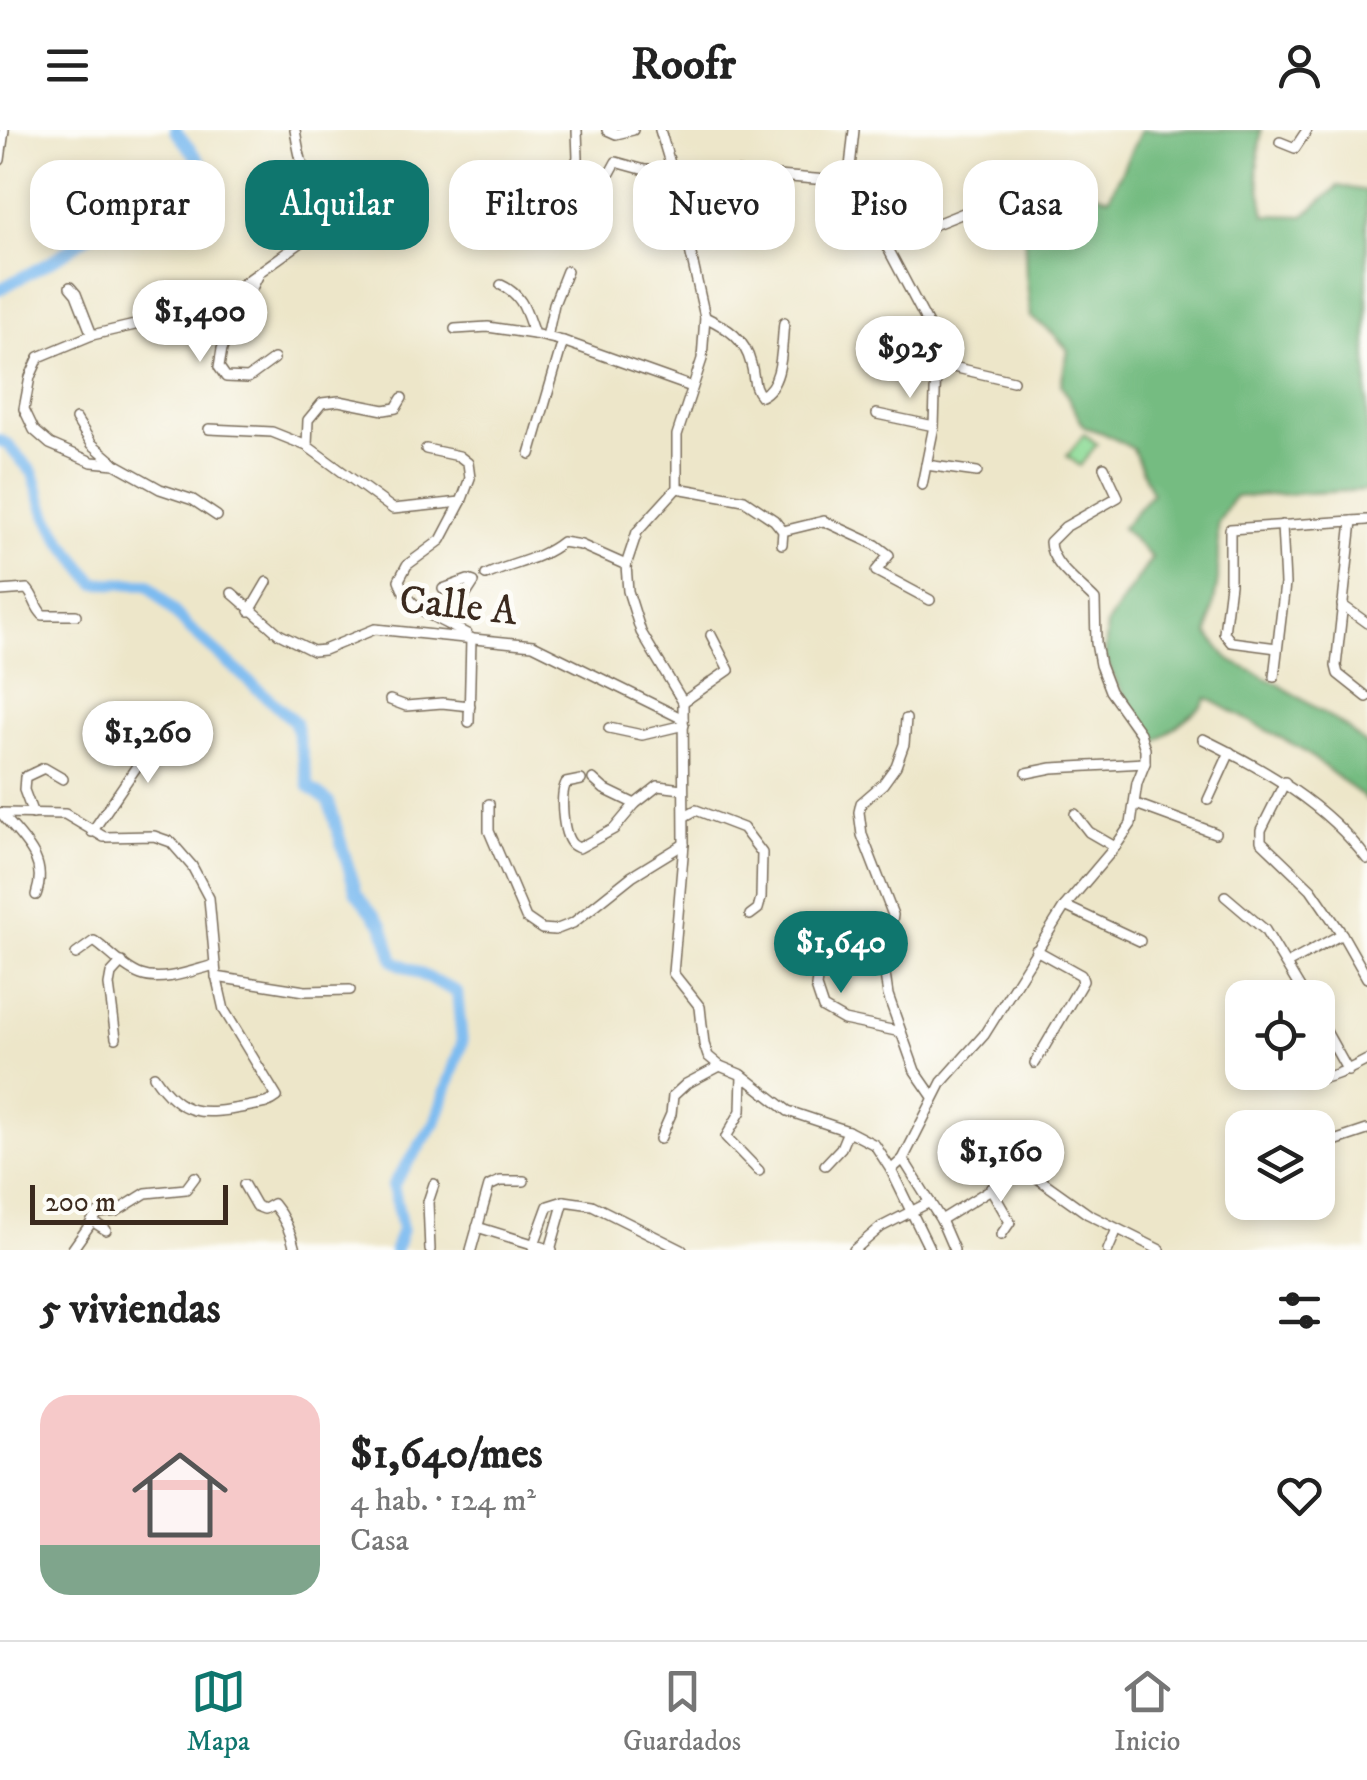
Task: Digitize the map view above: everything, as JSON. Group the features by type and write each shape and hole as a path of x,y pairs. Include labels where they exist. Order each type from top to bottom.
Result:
{"street":[{"path":"0,160 4,130"},
{"path":"116,464 92,462 50,444 34,430 24,408 39,357 92,335 199,310 232,292 321,228 332,213 330,200 310,179 294,130"},
{"path":"577,130 577,160"},
{"path":"607,130 616,134 633,130"},
{"path":"851,160 854,130"},
{"path":"1280,142 1295,148 1307,130"},
{"path":"662,131 670,160"},
{"path":"690,250 705,318 702,359 677,434 676,488 637,532 626,565 628,590 641,632 683,702 684,844 672,973 700,1007 708,1056 788,1110 848,1130 876,1145 930,1250"},
{"path":"889,250 930,328 936,363 934,426 922,485"},
{"path":"547,337 567,271"},
{"path":"260,272 222,349 219,367 226,377 248,378 274,359"},
{"path":"501,285 521,299 534,334"},
{"path":"70,287 92,335"},
{"path":"203,287 232,292"},
{"path":"705,318 727,328 744,344 755,389 761,396 769,393 777,379 784,323"},
{"path":"456,329 488,327 547,337 692,386"},
{"path":"530,454 563,341"},
{"path":"936,363 1013,381"},
{"path":"308,446 308,420 322,403 339,401 384,410 396,408 402,398"},
{"path":"877,414 934,426"},
{"path":"76,420 92,444 116,464 160,489 193,500 216,516"},
{"path":"210,429 272,432 308,446 392,510 461,502"},
{"path":"426,448 459,456 468,463 470,478 441,540 407,565 399,580 402,592 414,606 472,638 469,722"},
{"path":"926,464 977,472"},
{"path":"891,1170 903,1159 942,1082 984,1035 1065,906 1130,824 1145,749 1140,733 1110,691 1100,665 1095,600 1050,550 1050,542 1065,527 1118,497 1104,467"},
{"path":"676,488 744,500 784,531"},
{"path":"1277,648 1231,642 1224,634 1230,584 1230,529 1367,520"},
{"path":"784,531 824,521 876,545 889,555 876,571 930,600"},
{"path":"1352,521 1336,666 1338,674 1367,697"},
{"path":"1274,678 1285,584 1282,525"},
{"path":"782,544 784,531"},
{"path":"486,575 547,554 562,542 580,545 626,565"},
{"path":"1346,568 1359,569"},
{"path":"444,590 464,581 474,582 448,624"},
{"path":"250,611 267,582"},
{"path":"0,591 27,588 42,615 76,615"},
{"name":"Calle A","path":"232,593 279,634 313,650 324,650 374,629 533,645 684,722"},
{"path":"1342,605 1367,623"},
{"path":"683,702 729,670 711,635"},
{"path":"390,700 406,706 470,706"},
{"path":"92,832 172,716"},
{"path":"906,719 904,744 896,766 884,784 862,803 859,812 862,834 893,915 885,974 888,995 915,1071 934,1097"},
{"path":"608,728 642,735 684,722"},
{"path":"1203,739 1285,782 1330,818 1367,858"},
{"path":"1208,800 1230,752"},
{"path":"1026,773 1144,763"},
{"path":"33,814 24,790 26,777 44,768 63,779"},
{"path":"634,804 587,779 566,782 560,794 567,834 571,844 580,848 614,829 634,804 658,786 682,789"},
{"path":"1285,782 1261,830 1261,841 1311,889 1366,973"},
{"path":"490,804 489,831 526,918 542,930 574,923 632,876 684,844"},
{"path":"1136,804 1215,833"},
{"path":"684,816 696,810 742,828 762,853 761,898 758,910 750,915"},
{"path":"0,814 66,814 104,837 154,836 172,842 192,866 208,898 216,977 224,1010 277,1097 268,1103 200,1113 165,1094 154,1076"},
{"path":"0,814 38,858 40,884 36,894"},
{"path":"1075,814 1090,832 1114,847"},
{"path":"1224,896 1265,930 1296,980"},
{"path":"1065,906 1140,941"},
{"path":"823,930 816,987 823,1008 844,1020 901,1032"},
{"path":"1287,964 1342,934"},
{"path":"76,954 94,941 141,975 155,977 215,964"},
{"path":"1035,1063 1083,981 1081,975 1036,950"},
{"path":"116,1038 108,984 122,962"},
{"path":"216,977 304,991 350,990"},
{"path":"1335,1048 1348,1071"},
{"path":"1335,1076 1367,1060"},
{"path":"660,1139 671,1114 673,1096 686,1084 720,1066"},
{"path":"742,1076 742,1111 726,1137 759,1171"},
{"path":"825,1165 841,1148 848,1130"},
{"path":"1335,1141 1367,1130"},
{"path":"903,1159 941,1220 954,1250"},
{"path":"941,1220 1022,1166 1088,1214 1160,1250"},
{"path":"72,1250 98,1213 117,1211 146,1193 186,1188 194,1177"},
{"path":"471,1250 489,1186 524,1181"},
{"path":"430,1250 428,1202 434,1184"},
{"path":"244,1185 256,1206 264,1209 274,1204 280,1211 295,1250"},
{"path":"990,1188 1010,1222 1001,1235"},
{"path":"478,1227 551,1250 558,1202"},
{"path":"534,1247 548,1206 558,1202 592,1205 682,1250"},
{"path":"854,1250 881,1227 930,1202"},
{"path":"92,1220 106,1230"},
{"path":"1108,1250 1117,1229"}],"green space":[{"path":"1141,130 1261,130 1257,172 1265,215 1304,216 1338,186 1367,191 1367,490 1234,497 1218,523 1218,580 1208,634 1229,660 1278,684 1347,728 1367,746 1367,800 1303,750 1207,698 1155,743 1118,686 1105,657 1107,624 1152,558 1122,528 1152,493 1133,449 1084,427 1061,384 1068,350 1031,317 1025,250 1098,250 1098,194 1109,198"},
{"path":"1084,434 1097,444 1080,466 1067,456"}],"waterway":[{"path":"0,289 52,261 97,230 208,223 217,207 208,172 175,130"},
{"path":"0,440 33,473 45,511 61,540 95,583 148,584 190,629 295,722 309,787 329,802 356,893 383,926 394,961 457,992 462,1043 435,1123 393,1185 402,1229 395,1250"}]}
